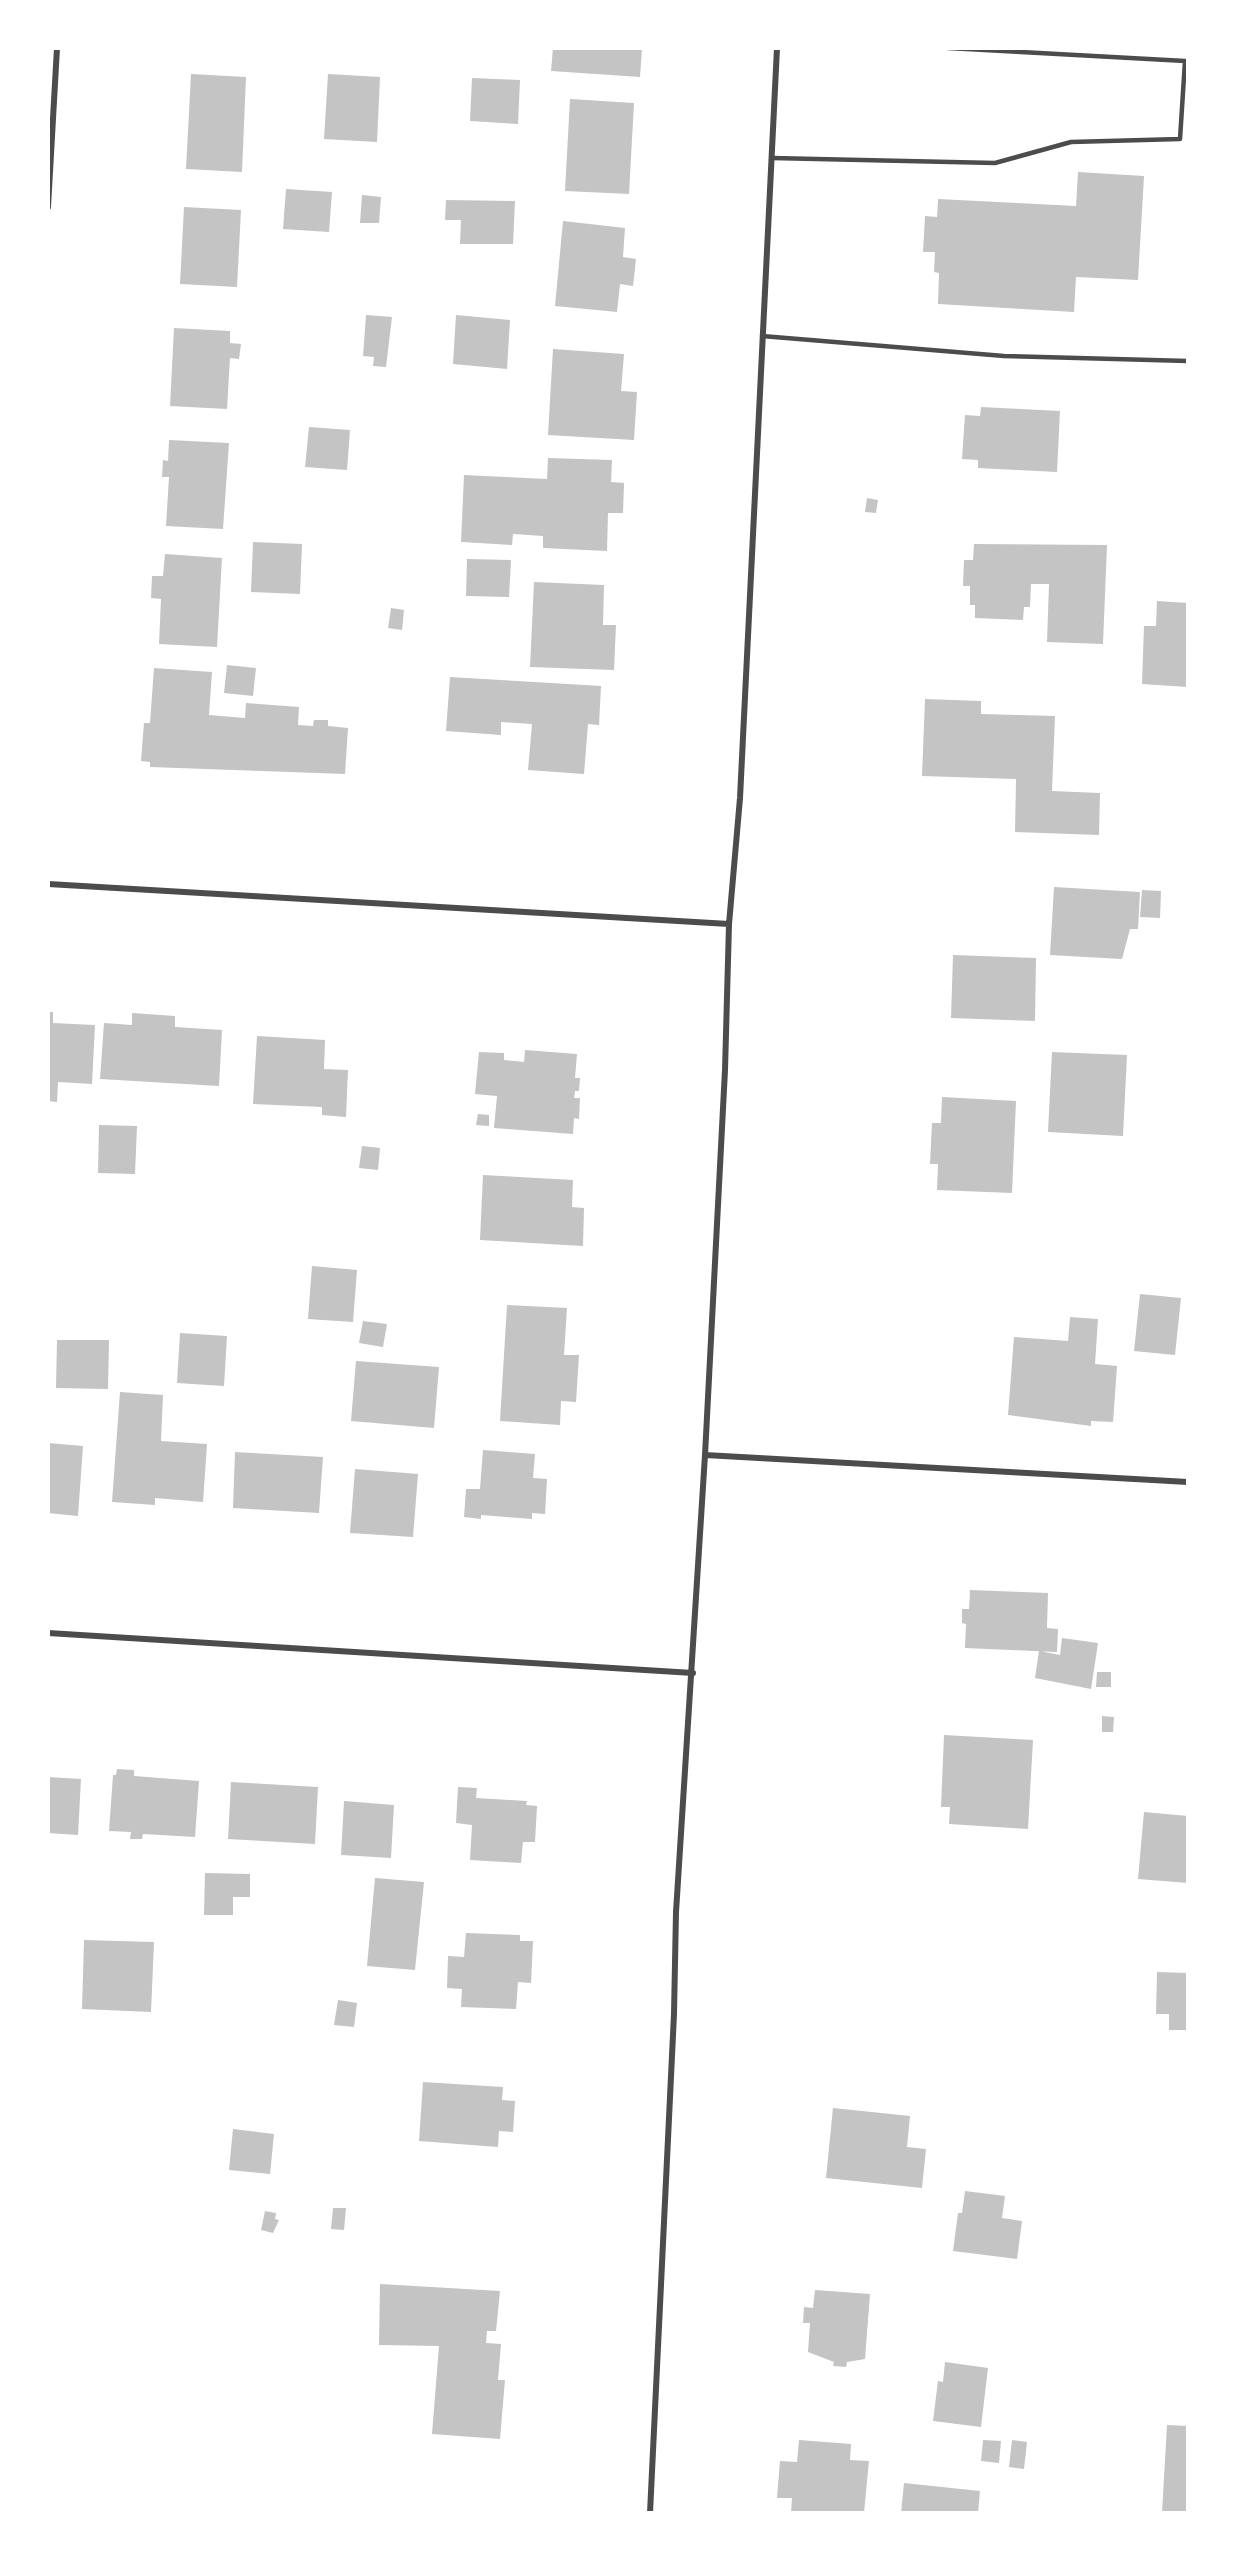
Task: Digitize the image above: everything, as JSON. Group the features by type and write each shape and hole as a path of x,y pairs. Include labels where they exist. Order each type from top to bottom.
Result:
{"street":[{"path":"48,207 57,48"},
{"path":"650,2513 674,2014 676,1912 693,1673 705,1455 725,1070 729,924 740,798 777,48"},
{"path":"48,884 729,924"},
{"path":"705,1455 1188,1482"},
{"path":"48,1633 693,1673"}],"lane":[{"path":"772,158 995,163 1071,142 1180,140 1187,61 948,48"},
{"path":"762,336 1005,356 1188,361"}],"building":[{"path":"553,48 642,48 640,77 551,71"},
{"path":"191,74 246,77 242,172 186,169"},
{"path":"328,74 380,77 377,142 324,139"},
{"path":"472,78 520,80 518,124 470,121"},
{"path":"570,99 634,103 629,194 565,191"},
{"path":"1078,172 1144,176 1138,280 1076,277 1074,312 938,304 939,273 934,272 935,252 923,252 925,216 937,217 938,199 1076,206"},
{"path":"286,189 332,192 329,232 283,229"},
{"path":"362,195 381,197 379,223 360,223"},
{"path":"446,200 515,201 513,244 460,244 461,220 445,220"},
{"path":"184,207 241,210 237,287 180,284"},
{"path":"563,221 625,228 623,257 636,259 633,286 620,284 617,312 555,306"},
{"path":"366,315 392,317 386,367 373,366 374,357 363,356"},
{"path":"456,315 510,320 507,369 453,364"},
{"path":"174,328 230,331 230,343 241,344 239,359 230,358 227,409 170,406"},
{"path":"553,349 624,354 621,391 637,392 634,440 548,435"},
{"path":"981,407 1060,411 1057,472 978,468 978,460 962,459 965,415 980,416"},
{"path":"309,427 350,430 347,470 305,467"},
{"path":"169,440 229,443 223,529 166,526 169,477 162,477 163,460 168,461"},
{"path":"548,458 612,460 611,482 624,483 623,513 608,513 607,551 543,548 543,536 513,534 512,545 461,542 464,475 547,479"},
{"path":"867,498 878,500 876,513 865,512"},
{"path":"253,542 302,544 300,594 251,592"},
{"path":"974,544 1107,545 1103,644 1047,642 1049,584 1031,584 1030,607 1024,607 1023,620 975,618 975,605 970,605 970,586 963,586 964,560 973,560"},
{"path":"165,554 222,558 217,647 159,644 161,599 151,598 152,576 163,576"},
{"path":"467,559 511,560 509,597 466,596"},
{"path":"534,582 604,585 603,625 616,625 614,670 530,667"},
{"path":"1157,601 1188,603 1188,687 1142,684 1144,626 1156,626"},
{"path":"391,608 404,610 402,630 388,628"},
{"path":"227,665 256,668 253,696 224,693"},
{"path":"154,668 212,672 209,715 245,718 246,703 299,707 298,725 313,726 314,720 328,720 328,726 348,728 345,774 150,767 150,762 141,761 144,723 150,723"},
{"path":"450,677 601,686 599,725 588,724 584,774 528,770 532,724 501,722 501,735 446,731"},
{"path":"925,699 981,701 981,714 1055,716 1052,791 1100,793 1099,835 1015,832 1016,779 922,776"},
{"path":"1054,887 1140,892 1138,929 1130,929 1122,959 1050,955"},
{"path":"1142,890 1161,891 1160,918 1140,917"},
{"path":"953,955 1036,958 1035,1021 951,1018"},
{"path":"48,1012 53,1012 53,1023 95,1025 92,1084 58,1082 57,1102 48,1101"},
{"path":"132,1013 175,1016 175,1027 222,1030 219,1086 100,1079 104,1023 132,1025"},
{"path":"257,1036 325,1040 324,1069 348,1070 346,1117 322,1115 322,1107 253,1104"},
{"path":"525,1050 577,1054 575,1078 580,1078 579,1091 575,1091 574,1098 580,1098 579,1119 574,1118 573,1134 494,1128 497,1096 475,1094 479,1052 504,1053 504,1060 524,1062"},
{"path":"1052,1052 1127,1055 1123,1136 1048,1132"},
{"path":"942,1097 1016,1101 1012,1193 937,1190 938,1164 930,1164 932,1123 941,1123"},
{"path":"478,1114 489,1115 489,1126 476,1125"},
{"path":"99,1125 137,1126 135,1174 98,1173"},
{"path":"362,1146 380,1148 378,1170 359,1168"},
{"path":"483,1175 573,1180 572,1207 584,1208 583,1246 480,1240"},
{"path":"312,1266 357,1270 353,1322 308,1319"},
{"path":"1140,1294 1181,1298 1175,1355 1134,1351"},
{"path":"507,1305 567,1308 564,1355 579,1355 576,1402 561,1401 560,1425 500,1421"},
{"path":"1070,1317 1098,1319 1095,1364 1117,1366 1113,1422 1091,1421 1091,1426 1008,1415 1014,1337 1068,1341"},
{"path":"363,1321 387,1324 383,1347 359,1343"},
{"path":"180,1333 227,1336 224,1386 177,1383"},
{"path":"57,1340 109,1340 108,1389 56,1388"},
{"path":"356,1361 439,1367 434,1428 351,1421"},
{"path":"120,1392 163,1395 161,1441 207,1444 203,1502 155,1498 155,1505 112,1502"},
{"path":"48,1443 83,1446 78,1516 48,1513"},
{"path":"483,1450 535,1454 533,1478 547,1479 545,1514 532,1513 532,1519 481,1515 481,1519 464,1517 466,1489 480,1489"},
{"path":"235,1452 323,1457 319,1513 233,1508"},
{"path":"355,1469 418,1474 413,1537 350,1533"},
{"path":"970,1590 1048,1593 1047,1628 1058,1629 1057,1652 965,1648 966,1624 962,1623 962,1609 969,1609"},
{"path":"1062,1638 1098,1643 1091,1689 1035,1678 1039,1651 1060,1655"},
{"path":"1097,1672 1111,1672 1111,1687 1096,1687"},
{"path":"1102,1716 1114,1717 1113,1732 1102,1732"},
{"path":"944,1735 1033,1740 1028,1829 949,1824 950,1807 941,1807"},
{"path":"117,1769 134,1770 134,1776 199,1781 195,1837 143,1834 142,1839 130,1839 131,1832 109,1831 113,1775 116,1775"},
{"path":"48,1777 81,1779 78,1835 48,1833"},
{"path":"231,1782 318,1787 315,1844 228,1839"},
{"path":"458,1787 477,1788 476,1798 527,1801 526,1805 537,1806 535,1842 523,1842 521,1863 470,1860 472,1825 456,1823"},
{"path":"344,1801 394,1805 391,1858 341,1855"},
{"path":"1144,1812 1188,1816 1188,1883 1138,1879"},
{"path":"205,1873 250,1874 250,1897 233,1897 233,1915 204,1915"},
{"path":"375,1878 424,1882 415,1970 367,1966"},
{"path":"466,1933 520,1935 520,1941 533,1941 531,1983 518,1982 516,2009 461,2007 462,1989 447,1988 448,1956 464,1957"},
{"path":"84,1940 154,1942 151,2012 82,2009"},
{"path":"1157,1972 1188,1973 1188,2030 1169,2030 1169,2014 1156,2014"},
{"path":"338,2000 357,2003 354,2027 334,2025"},
{"path":"423,2082 503,2087 502,2100 515,2101 513,2132 499,2131 498,2147 419,2141"},
{"path":"833,2108 910,2116 907,2147 926,2149 922,2188 826,2178"},
{"path":"233,2129 274,2134 270,2174 229,2170"},
{"path":"965,2191 1005,2196 1002,2218 1022,2221 1017,2259 953,2251 958,2213 962,2213"},
{"path":"333,2208 346,2208 344,2230 331,2229"},
{"path":"265,2211 276,2213 275,2219 279,2220 273,2233 261,2230"},
{"path":"380,2284 500,2291 496,2331 487,2331 486,2343 501,2344 498,2380 505,2380 500,2439 432,2434 439,2346 379,2345"},
{"path":"815,2290 870,2294 865,2359 847,2362 846,2367 833,2366 834,2362 808,2352 810,2323 803,2323 804,2307 813,2308"},
{"path":"945,2362 988,2368 981,2427 933,2421 938,2381 943,2382"},
{"path":"1167,2425 1188,2426 1188,2513 1162,2513"},
{"path":"799,2440 851,2444 850,2460 869,2461 864,2513 791,2513 792,2498 777,2498 780,2461 797,2462"},
{"path":"983,2440 1001,2441 999,2463 981,2461"},
{"path":"1012,2440 1027,2442 1024,2469 1009,2467"},
{"path":"904,2483 980,2491 978,2513 901,2513"}]}
